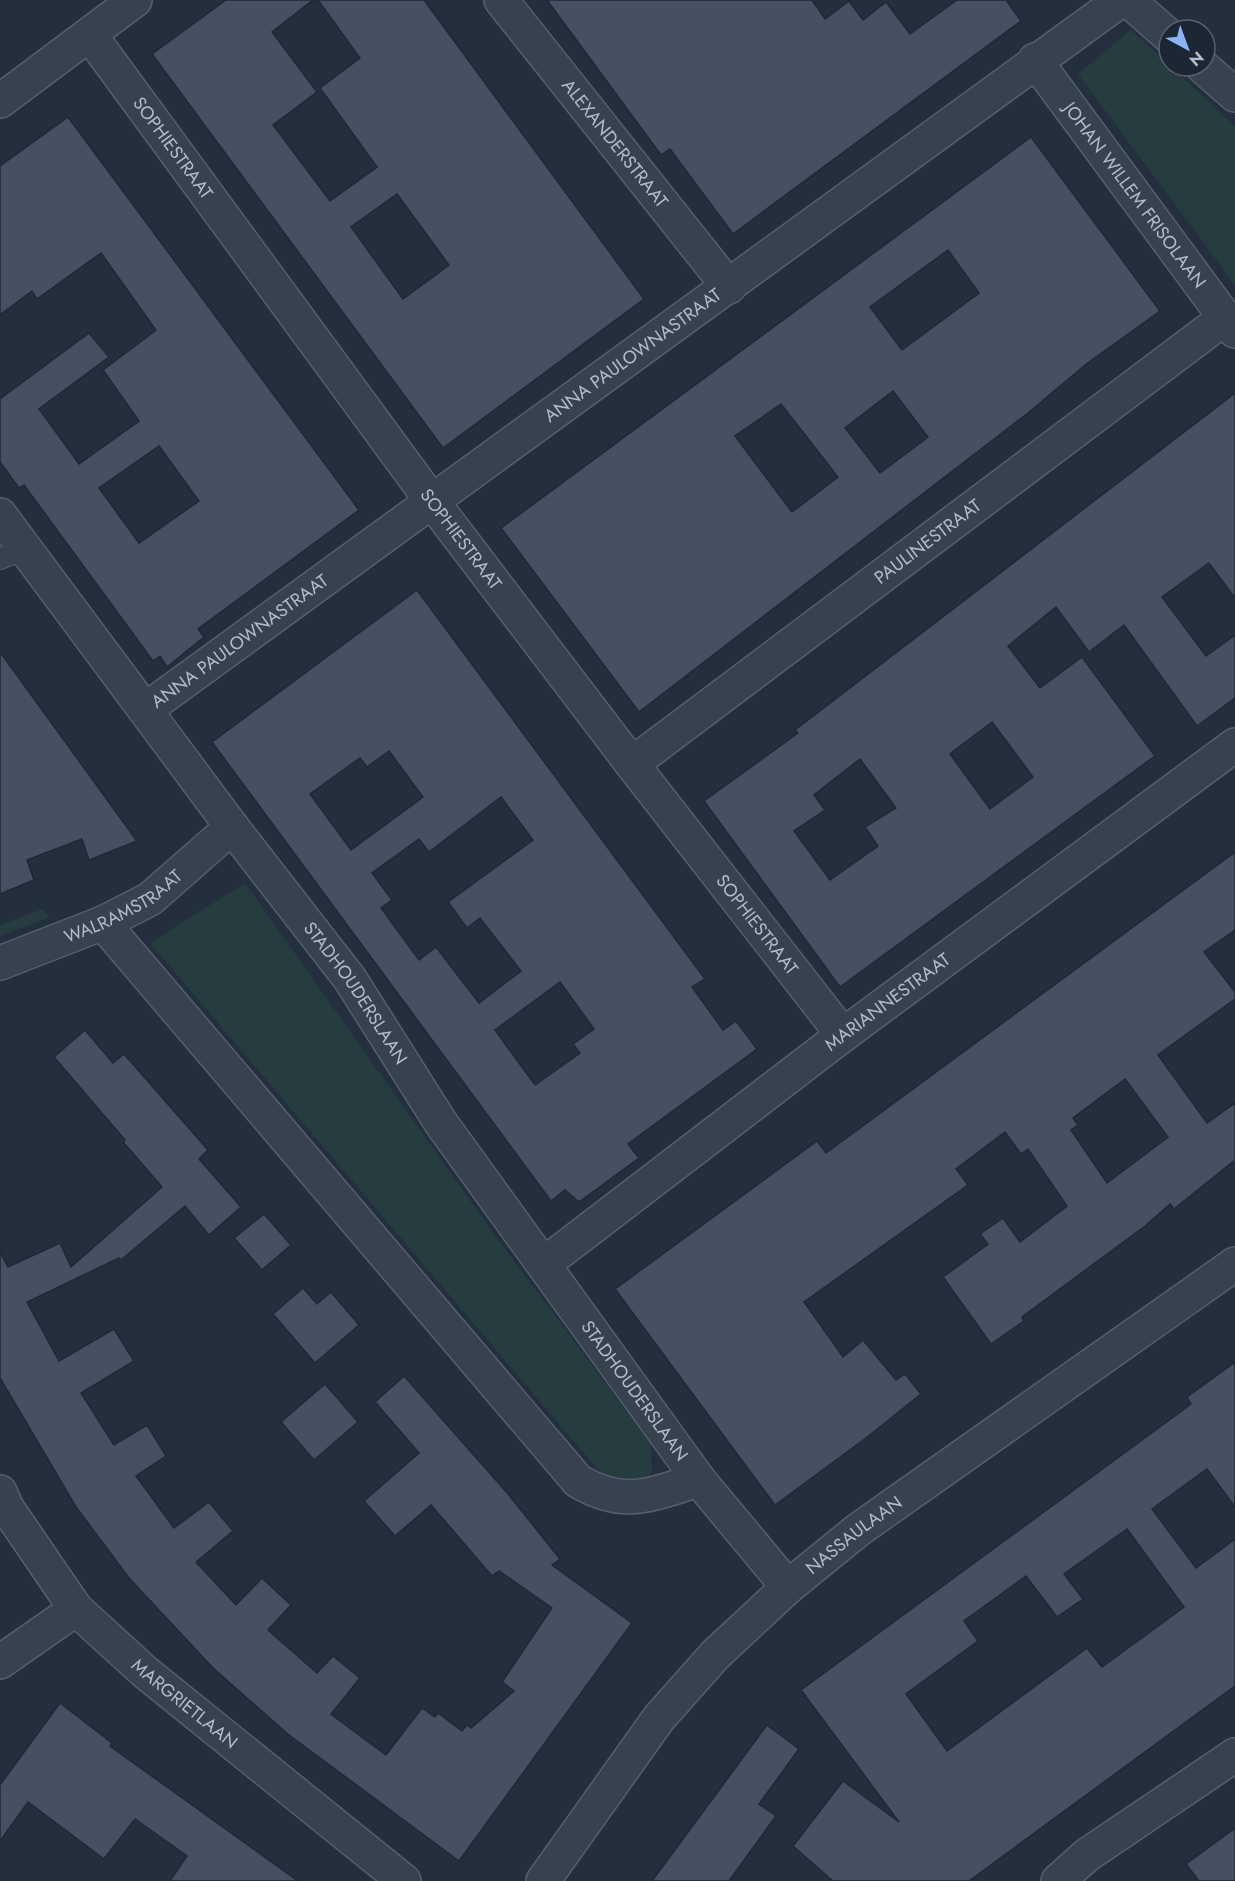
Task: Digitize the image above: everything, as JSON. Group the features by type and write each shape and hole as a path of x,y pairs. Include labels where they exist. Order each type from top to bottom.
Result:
{"street":[{"path":"0,100 135,0"},
{"name":"ALEXANDERSTRAAT","path":"501,0 729,287"},
{"name":"ANNA PAULOWNASTRAAT","path":"145,710 431,500 729,287 1035,60 1120,0"},
{"path":"1128,0 1157,25"},
{"name":"SOPHIESTRAAT","path":"90,35 431,500 632,764 843,1035"},
{"name":"JOHAN WILLEM FRISOLAAN","path":"1035,60 1230,325"},
{"path":"1216,78 1235,95"},
{"name":"PAULINESTRAAT","path":"632,764 1230,325"},
{"name":"STADHOUDERSLAAN","path":"0,515 13,554 145,710 350,979 441,1123 699,1480 789,1587"},
{"name":"MARIANNESTRAAT","path":"544,1264 843,1035 1235,745"},
{"name":"WALRAMSTRAAT","path":"0,963 104,923 150,899 232,827"},
{"name":"STADHOUDERSLAAN","path":"104,923 578,1481 599,1493 637,1499 699,1480"},
{"name":"NASSAULAAN","path":"543,1881 659,1718 715,1654 789,1587 858,1530 1235,1264"},
{"name":"MARGRIETLAAN","path":"0,1492 7,1508 76,1609 146,1672 404,1881"},
{"path":"0,1662 76,1609"},
{"path":"1058,1881 1087,1855 1235,1755"}],"green space":[{"path":"1131,30 1157,54 1157,78 1183,78 1235,126 1235,285 1078,74"},
{"path":"245,883 491,1230 651,1444 652,1471 646,1481 616,1491 150,943"},
{"path":"43,909 49,918 0,936 0,925"}],"building":[{"path":"226,0 313,0 272,32 317,92 273,125 330,201 377,167 320,88 360,58 318,0 424,0 644,299 443,448 152,54","holes":["397,194 449,265 403,299 351,227"]},
{"path":"547,0 812,0 825,19 849,1 863,20 886,2 910,34 957,0 1006,0 1021,21 733,234 670,149 661,155"},
{"path":"68,117 359,510 198,629 204,637 167,667 160,656 153,661 24,485 19,488 0,462 0,399 89,333 109,357 39,409 79,464 139,421 103,370 156,330 101,253 37,299 32,291 0,315 0,166","holes":["159,446 199,501 139,543 99,488"]},
{"path":"1031,137 1160,311 1085,365 1028,413 639,712 501,528","holes":["948,250 979,293 902,350 870,307","893,391 928,437 880,473 845,428","781,404 838,477 792,512 735,436"]},
{"path":"1235,393 1235,598 1209,563 1162,597 1206,656 1235,635 1235,698 1197,726 1124,625 1089,652 1056,607 1008,646 1040,688 1082,657 1155,756 840,987 704,801 798,733 795,730","holes":["992,722 1033,777 990,809 950,754","860,759 896,808 865,827 878,846 830,880 794,831 825,810 814,795"]},
{"path":"417,590 705,979 692,987 723,1030 736,1021 757,1049 628,1144 639,1158 579,1202 565,1190 551,1201 212,742","holes":["389,751 423,797 351,850 310,794 360,758 367,767","501,797 533,840 448,902 467,928 480,918 521,971 479,1003 436,947 419,960 381,908 392,900 372,873 419,839 429,852","560,982 594,1029 573,1044 580,1053 535,1085 495,1030"]},
{"path":"0,652 137,841 89,860 82,839 27,860 34,880 0,894"},
{"path":"1235,852 1235,930 1204,952 1235,992 1235,999 1158,1055 1207,1123 1235,1103 1235,1160 1174,1209 1170,1204 1145,1226 1022,1317 1024,1321 991,1344 943,1277 988,1244 980,1234 1003,1218 1020,1242 1067,1206 1028,1149 1021,1154 1005,1132 956,1169 968,1185 804,1302 843,1357 863,1340 896,1380 905,1374 921,1394 775,1505 615,1289 817,1141 826,1153","holes":["1125,1079 1168,1137 1107,1183 1071,1130 1078,1125 1073,1118"]},
{"path":"85,1030 113,1063 124,1054 208,1150 199,1159 241,1207 209,1235 185,1206 121,1260 119,1258 27,1302 59,1361 114,1329 134,1361 81,1393 114,1445 147,1425 166,1456 136,1476 174,1528 209,1502 233,1531 196,1562 236,1605 262,1578 291,1605 268,1630 317,1673 333,1656 360,1678 331,1714 386,1755 422,1708 435,1717 438,1713 462,1731 467,1725 471,1728 514,1691 502,1682 552,1608 499,1571 492,1576 431,1505 395,1536 364,1501 419,1453 375,1402 404,1376 509,1495 560,1559 552,1565 632,1623 459,1861 289,1735 213,1668 129,1578 76,1507 0,1378 0,1252 8,1267 60,1243 71,1267 162,1187 54,1057"},
{"path":"264,1214 291,1245 262,1270 234,1238"},
{"path":"303,1288 317,1304 331,1292 359,1325 315,1363 273,1314"},
{"path":"1235,1362 1235,1507 1207,1469 1152,1509 1196,1568 1235,1539 1235,1686 969,1881 833,1881 793,1846 843,1781 899,1822 801,1690 1191,1404 1187,1397","holes":["1127,1529 1184,1607 1102,1667 1087,1648 947,1751 906,1694 978,1641 964,1621 1026,1576 1057,1617 1083,1599 1064,1574"]},
{"path":"325,1384 358,1422 314,1460 281,1422"},
{"path":"60,1703 112,1743 110,1746 298,1881 170,1881 187,1856 135,1819 104,1859 28,1802 0,1841 0,1785"},
{"path":"767,1725 799,1749 759,1804 776,1816 729,1881 652,1881"},
{"path":"1235,1828 1235,1881 1199,1881 1186,1864"}]}
